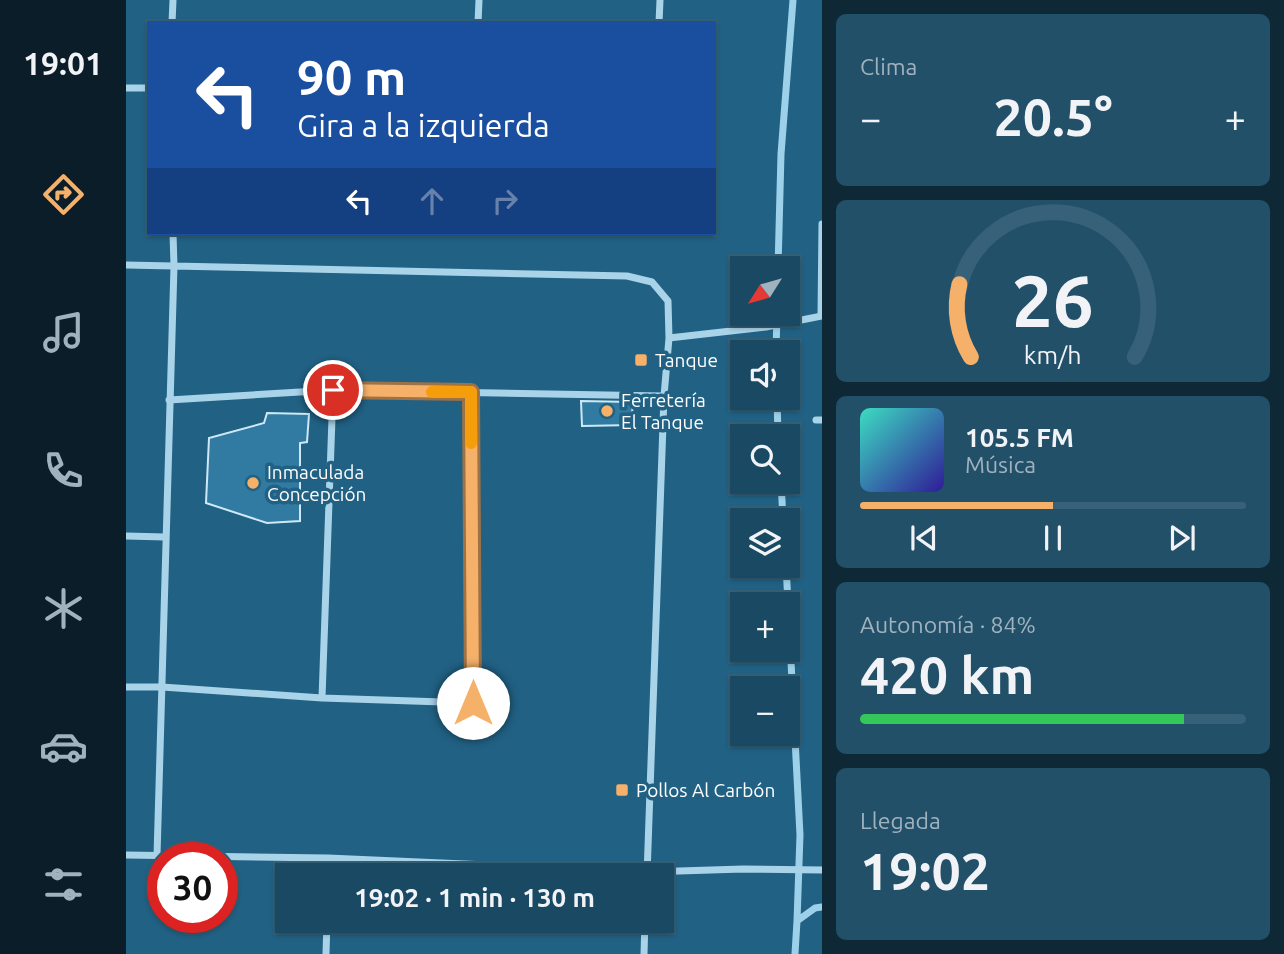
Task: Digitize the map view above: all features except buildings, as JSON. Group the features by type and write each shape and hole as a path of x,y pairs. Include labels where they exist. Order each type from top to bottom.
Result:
{"street":[{"path":"172,21 173,0"},
{"path":"478,21 479,0"},
{"path":"659,21 660,0"},
{"path":"126,88 147,88"},
{"path":"669,338 766,327 821,316 822,223"},
{"path":"158,842 173,235"},
{"path":"126,265 627,276 652,282 668,302 669,338 664,396 647,863"},
{"path":"169,400 333,390 664,396"},
{"path":"323,698 333,390"},
{"path":"126,687 473,703 471,392"},
{"path":"126,536 165,537"},
{"path":"126,855 147,856"},
{"path":"238,857 434,863"},
{"path":"328,858 328,863"},
{"path":"674,872 818,870"},
{"path":"326,954 327,933"},
{"path":"644,954 645,933"}],"waterway":[{"path":"778,256 781,154 793,0"},
{"path":"776,340 777,326"},
{"path":"777,410 778,424"},
{"path":"782,494 782,508"},
{"path":"787,578 800,835 797,921"},
{"path":"795,954 797,921 815,908 822,907"}],"slow traffic":[{"path":"432,392 471,392 471,443"}],"place":[{"name":"Tanque","path":"641,360"},
{"name":"Ferretería El Tanque","path":"607,411"},
{"name":"Inmaculada Concepción","path":"253,483"},
{"name":"Pollos Al Carbón","path":"622,790"}],"route":[{"path":"333,390 471,392 473,703"}]}
